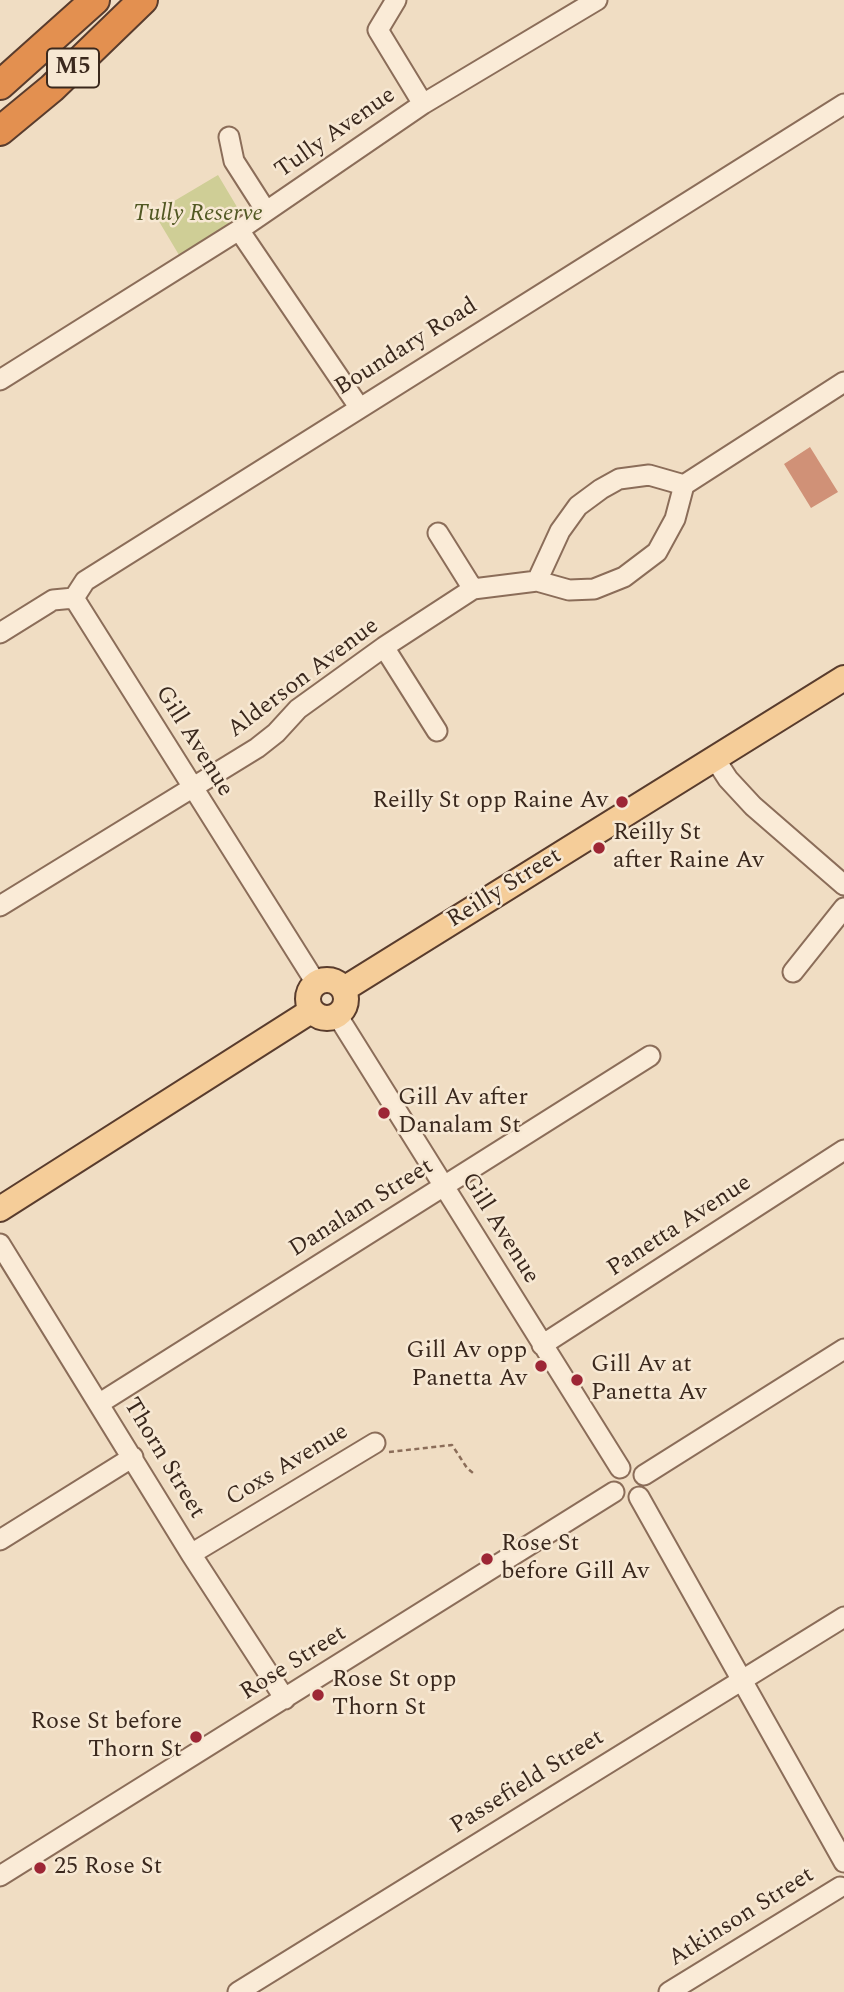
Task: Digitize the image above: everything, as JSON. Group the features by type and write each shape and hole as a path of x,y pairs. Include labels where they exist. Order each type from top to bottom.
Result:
{"highway":[{"name":"M5","path":"0,85 95,0"},
{"name":"M5","path":"0,131 52,88 143,0"}],"main road":[{"name":"Reilly Street","path":"344,989 844,678"},
{"path":"328,979 341,984 347,1001 337,1016 326,1018 312,1011 308,993 316,983 328,979"},
{"path":"0,1209 312,1011"}],"street":[{"path":"396,0 378,30 423,104"},
{"name":"Tully Avenue","path":"0,380 239,230 423,104 597,0"},
{"name":"Boundary Road","path":"74,598 85,581 844,104"},
{"path":"229,137 234,161 267,211"},
{"path":"239,230 359,407"},
{"path":"537,581 560,531 578,506 601,489 619,479 649,475 684,485 844,382"},
{"name":"Alderson Avenue","path":"0,906 257,748 276,733 298,709 384,647 473,589 537,581 569,590 594,589 624,577 657,552 676,519 684,485"},
{"path":"438,533 473,589"},
{"path":"0,633 52,600 74,598"},
{"name":"Gill Avenue","path":"74,598 316,983"},
{"path":"384,647 437,731"},
{"path":"715,759 728,779 753,806 844,885"},
{"path":"793,972 844,908"},
{"name":"Gill Avenue","path":"337,1016 620,1468"},
{"name":"Danalam Street","path":"100,1403 649,1056"},
{"name":"Panetta Avenue","path":"542,1345 844,1150"},
{"name":"Thorn Street","path":"0,1244 191,1554 285,1699"},
{"path":"644,1475 844,1349"},
{"name":"Coxs Avenue","path":"191,1554 375,1443"},
{"path":"0,1540 133,1457"},
{"path":"631,1466 644,1475 646,1487 639,1497 628,1500 614,1492 613,1476 620,1468 631,1466"},
{"name":"Rose Street","path":"0,1876 614,1492"},
{"path":"639,1497 844,1862"},
{"name":"Passefield Street","path":"238,1992 844,1617"},
{"name":"Atkinson Street","path":"669,1992 842,1888 836,1873 844,1862"}],"path":[{"path":"354,1455 452,1445 473,1473"}],"green space":[{"name":"Tully Reserve","path":"218,175 243,217 179,255 154,213"}],"building":[{"path":"810,447 838,492 811,508 784,464"}],"place":[{"name":"Reilly St opp Raine Av","path":"622,802"},
{"name":"Reilly St after Raine Av","path":"599,848"},
{"name":"Gill Av after Danalam St","path":"384,1113"},
{"name":"Gill Av opp Panetta Av","path":"541,1366"},
{"name":"Gill Av at Panetta Av","path":"577,1380"},
{"name":"Rose St before Gill Av","path":"487,1559"},
{"name":"Rose St opp Thorn St","path":"318,1695"},
{"name":"Rose St before Thorn St","path":"196,1737"},
{"name":"25 Rose St","path":"40,1868"}]}
